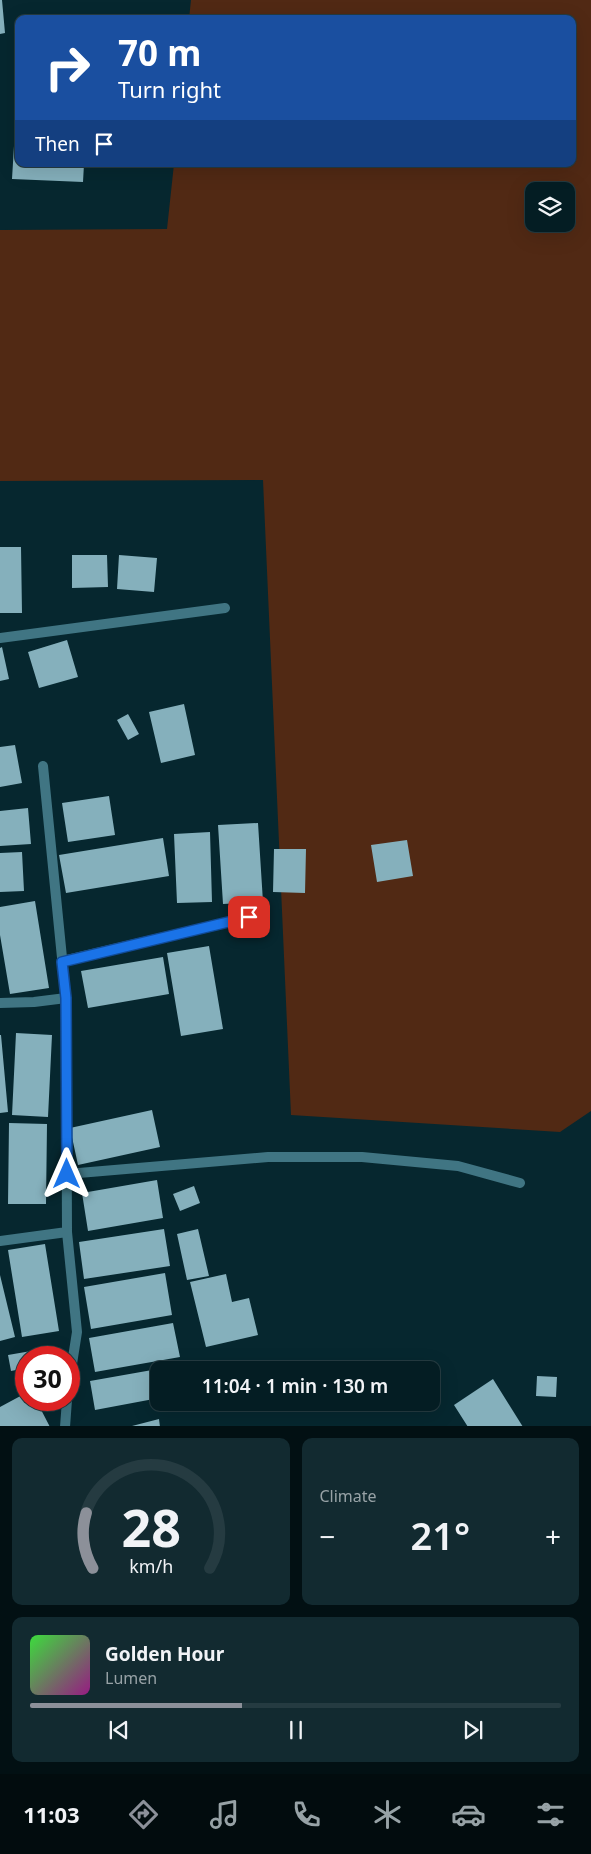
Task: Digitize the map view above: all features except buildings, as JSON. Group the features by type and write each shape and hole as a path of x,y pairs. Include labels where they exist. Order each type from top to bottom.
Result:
{"street":[{"path":"0,638 225,608"},
{"path":"43,766 66,998 67,1232 77,1332 75,1346"},
{"path":"62,962 249,917"},
{"path":"0,1003 34,1002 66,998"},
{"path":"67,1174 268,1157 362,1157 458,1166 520,1183"},
{"path":"0,1241 67,1232"},
{"path":"65,1426 66,1411"}],"shaded area":[{"path":"191,0 591,0 591,1111 560,1132 291,1115 263,480 0,481 0,230 167,229 174,167 576,167 576,15 189,15"}],"route":[{"path":"67,1174 66,998 62,962 249,917"}]}
